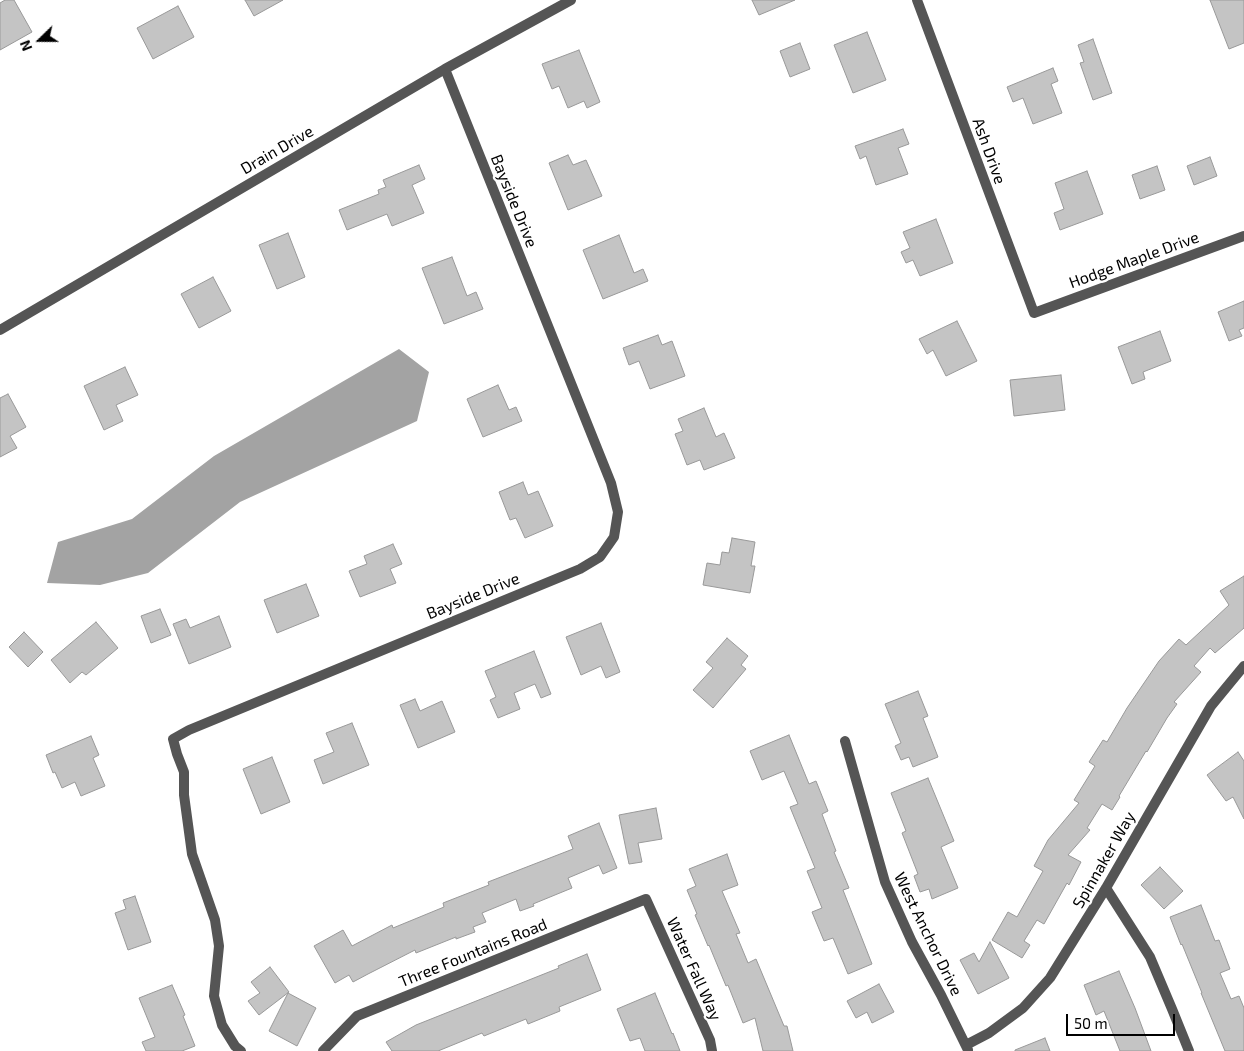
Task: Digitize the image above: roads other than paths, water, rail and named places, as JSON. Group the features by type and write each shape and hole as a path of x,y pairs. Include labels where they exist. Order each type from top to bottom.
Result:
{"street":[{"name":"Drain Drive","path":"0,330 445,69 571,0"},
{"name":"Ash Drive","path":"917,0 1034,313"},
{"name":"Bayside Drive","path":"241,1051 235,1046 222,1025 214,996 220,946 214,920 192,854 184,795 184,772 174,739 189,730 580,569 600,557 614,537 618,512 611,483 445,69"},
{"name":"Hodge Maple Drive","path":"1034,313 1244,236"},
{"name":"Spinnaker Way","path":"967,1048 1023,1008 1050,978 1106,888 1211,706 1242,674"},
{"name":"West Anchor Drive","path":"845,741 885,882 912,942 967,1048"},
{"path":"1106,888 1150,957 1189,1051"},
{"name":"Three Fountains Road","path":"323,1051 357,1016 646,900"},
{"name":"Water Fall Way","path":"646,900 710,1040 712,1051"}]}
